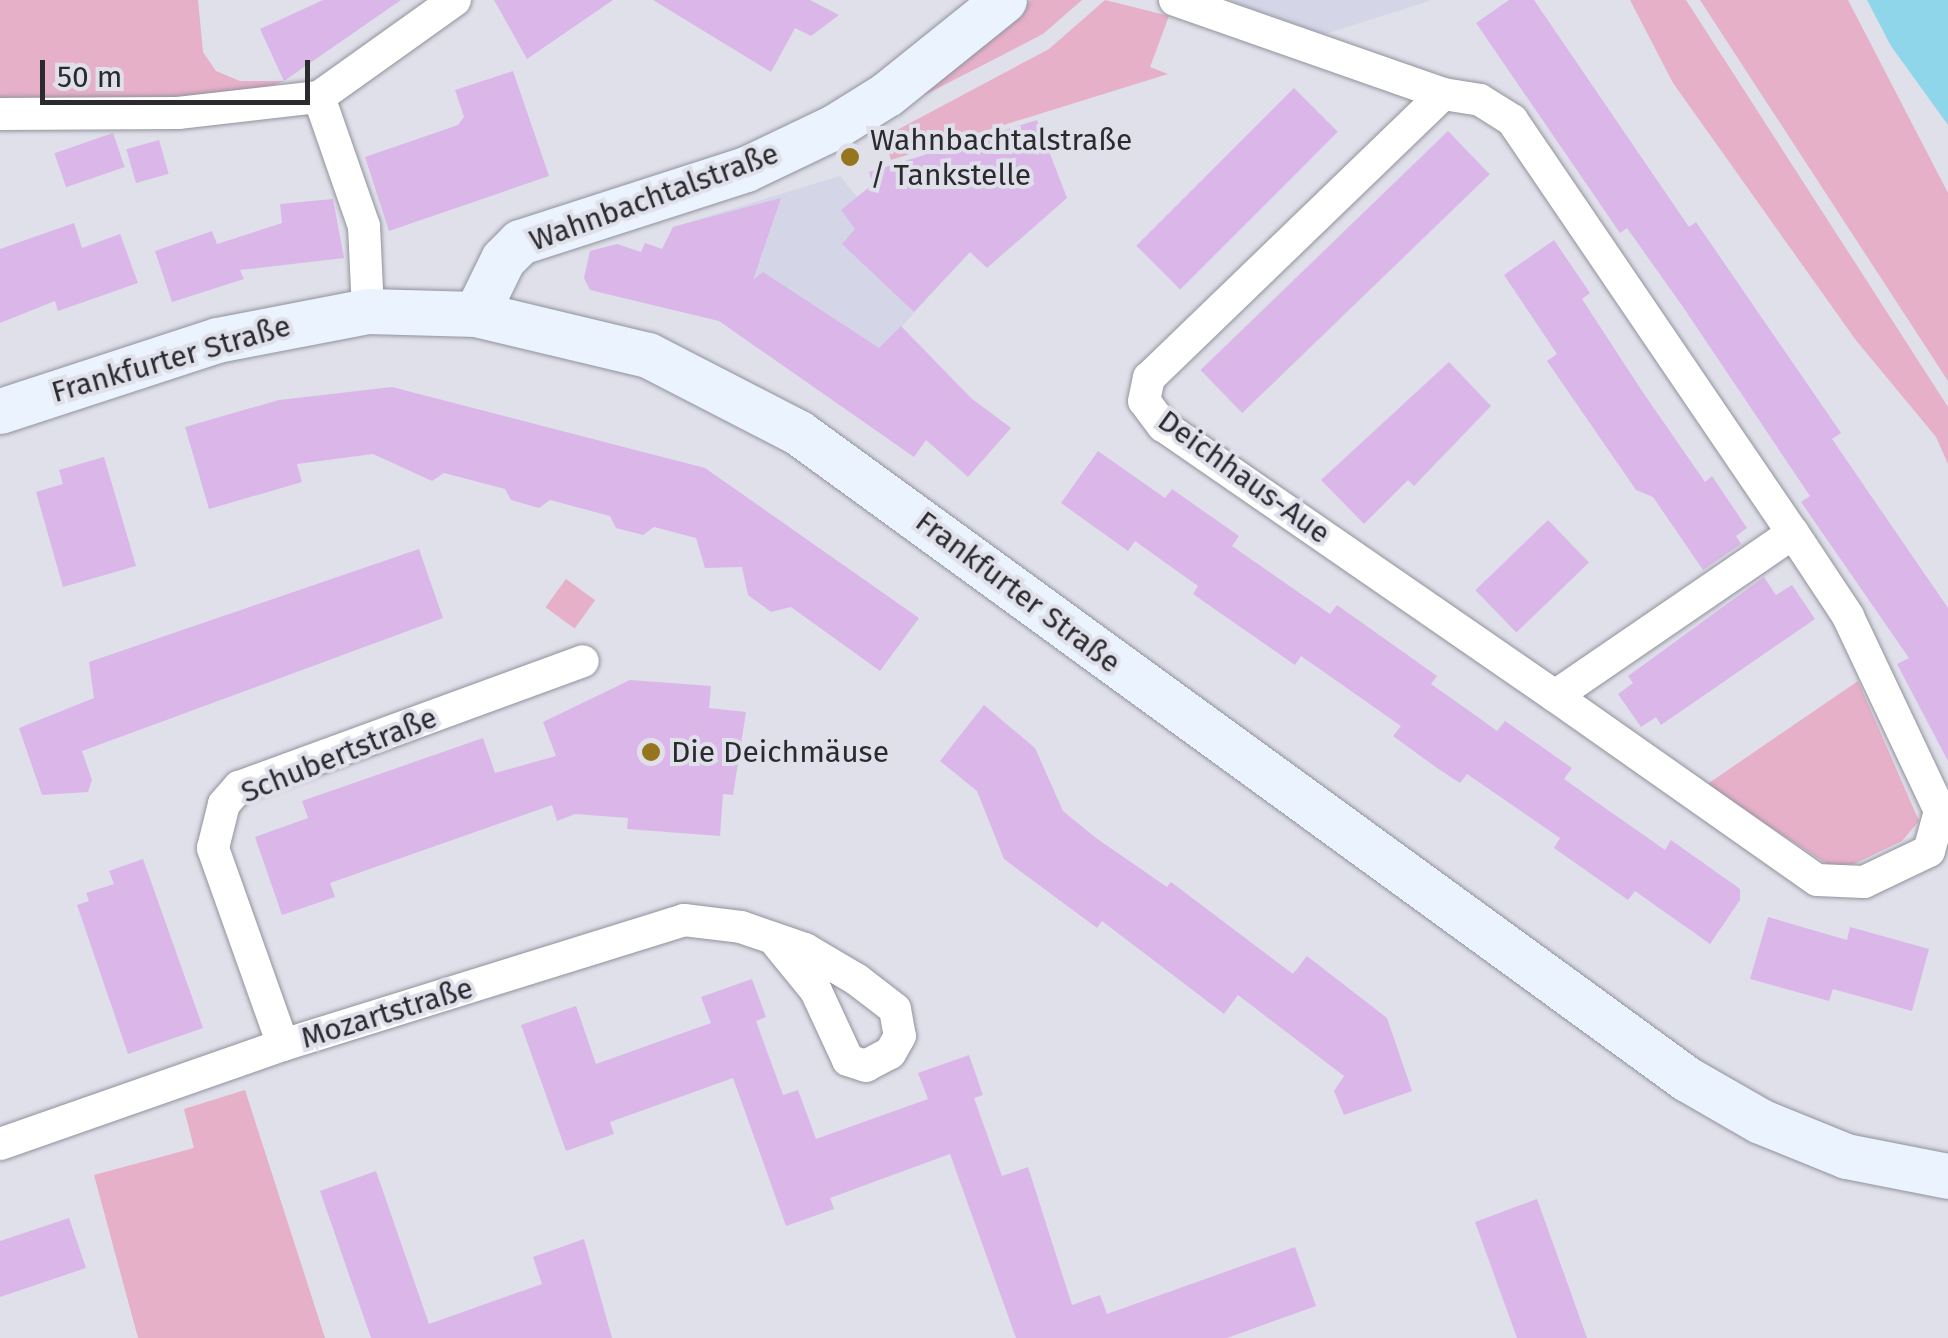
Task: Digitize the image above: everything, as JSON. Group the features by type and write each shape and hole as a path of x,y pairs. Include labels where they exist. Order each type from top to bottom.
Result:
{"main road":[{"name":"Wahnbachtalstraße","path":"476,314 503,259 520,242 746,169 834,127 902,84 1004,0"},
{"name":"Frankfurter Straße","path":"0,411 216,340 368,311 476,314 610,341 710,382 799,432 1688,1080 1760,1122 1846,1156 1948,1176"}],"street":[{"path":"0,114 178,113 319,97 456,0"},
{"name":"Deichhaus-Aue","path":"1175,0 1444,94 1480,100 1512,120 1848,616 1940,811 1929,851 1864,882 1816,880 1163,426 1144,401 1149,378 1444,94"},
{"path":"319,97 364,226 368,311"},
{"path":"1555,696 1793,532"},
{"name":"Schubertstraße","path":"282,1045 213,848 224,804 239,787 583,661"},
{"name":"Mozartstraße","path":"0,1144 282,1045 684,920 741,927 777,944"}],"shaded area":[{"path":"0,0 198,0 203,52 216,71 240,81 284,81 219,105 0,105"},
{"path":"1031,0 1082,0 1043,34 911,102"},
{"path":"1105,0 1169,16 1150,67 1168,74 891,160 884,137 1049,49"},
{"path":"1227,0 1432,0 1325,34"},
{"path":"1630,0 1686,0 1948,407 1948,464 1936,437 1855,339 1673,83"},
{"path":"1700,0 1848,0 1948,193 1948,381"},
{"path":"840,176 933,291 839,399 719,321 662,305 673,227"},
{"path":"566,579 595,600 575,628 545,607"},
{"path":"1858,681 1919,821 1902,841 1854,864 1830,866 1706,785"},
{"path":"245,1090 325,1338 138,1338 94,1175 194,1148 184,1109"}],"water":[{"path":"1867,0 1948,0 1948,125 1891,46"}],"building":[{"path":"323,0 401,0 284,81 260,29"},
{"path":"494,0 613,0 527,59"},
{"path":"653,0 810,0 839,15 811,36 795,28 771,72"},
{"path":"1509,0 1534,0 1689,227 1696,222 1841,433 1832,439 1948,608 1948,761 1897,664 1909,658 1801,502 1810,496 1683,307 1627,228 1620,233 1476,23"},
{"path":"513,71 549,176 389,231 365,157 458,125 464,117 455,90"},
{"path":"1294,88 1338,132 1180,290 1136,246"},
{"path":"1037,120 1067,198 987,268 970,252 914,312 842,244 855,229 841,210 873,184 869,172"},
{"path":"1448,131 1490,174 1242,413 1201,370"},
{"path":"113,133 125,167 66,187 54,153"},
{"path":"159,140 169,174 136,183 126,149"},
{"path":"781,198 753,280 763,272 879,348 901,326 971,398 1011,428 968,477 926,440 914,457 719,321 590,290 584,278 590,251 617,244 641,252 645,243 662,249 673,227"},
{"path":"333,199 344,258 240,270 244,279 172,302 155,251 212,231 217,244 282,223 280,204"},
{"path":"74,223 82,248 120,234 138,283 58,311 55,301 0,323 0,249"},
{"path":"1554,240 1590,293 1582,299 1642,391 1705,482 1712,476 1747,528 1736,536 1741,544 1703,570 1653,497 1636,490 1547,361 1557,354 1504,275"},
{"path":"1449,362 1491,406 1414,486 1408,480 1364,524 1321,480"},
{"path":"392,387 705,468 919,618 880,671 791,607 771,612 748,595 742,567 705,568 696,538 654,527 643,535 616,528 610,516 550,500 539,508 511,500 505,489 444,473 432,481 373,454 297,464 302,482 209,509 185,427 279,400"},
{"path":"1098,451 1165,498 1172,489 1239,536 1232,546 1330,614 1337,605 1437,676 1431,684 1497,731 1505,721 1572,768 1564,779 1615,815 1665,850 1671,840 1740,889 1740,900 1710,944 1635,891 1628,900 1554,848 1560,838 1467,774 1460,783 1437,768 1393,736 1401,726 1301,656 1295,665 1193,594 1198,586 1135,541 1128,551 1061,503"},
{"path":"104,457 136,566 63,587 36,492 63,484 59,470"},
{"path":"1548,520 1589,562 1516,633 1475,590"},
{"path":"419,549 443,618 82,751 92,780 88,792 42,795 19,728 94,698 89,662"},
{"path":"1764,577 1776,595 1792,585 1815,619 1661,725 1656,717 1641,727 1618,694 1633,683 1628,676"},
{"path":"630,680 711,686 709,708 746,712 733,795 723,794 720,836 627,829 628,818 575,814 557,821 552,805 330,883 335,897 282,915 255,837 308,818 302,801 483,738 495,773 556,756 543,722"},
{"path":"984,705 1035,748 1063,811 1096,838 1167,887 1171,882 1293,974 1307,956 1387,1018 1412,1091 1344,1115 1334,1091 1344,1076 1238,995 1224,1014 1102,921 1097,928 1004,859 977,791 940,761"},
{"path":"143,859 203,1028 128,1054 77,905 89,901 86,893 114,884 109,871"},
{"path":"1768,917 1847,940 1850,927 1929,949 1912,1011 1833,989 1829,1001 1750,979"},
{"path":"752,979 766,1017 756,1021 783,1095 798,1090 816,1139 928,1099 918,1073 969,1055 983,1095 974,1098 1002,1176 1028,1167 1072,1305 1100,1295 1107,1314 1295,1247 1316,1306 1227,1338 1016,1338 950,1154 830,1198 834,1209 786,1226 733,1078 610,1122 614,1134 566,1151 521,1025 576,1006 596,1064 711,1023 701,997"},
{"path":"376,1171 429,1324 542,1284 533,1257 584,1239 612,1338 371,1338 320,1191"},
{"path":"1537,1199 1587,1338 1517,1338 1475,1222"},
{"path":"69,1218 86,1268 0,1297 0,1241"}],"place":[{"name":"Wahnbachtalstraße / Tankstelle","path":"850,157"},
{"name":"Die Deichmäuse","path":"651,752"}]}
